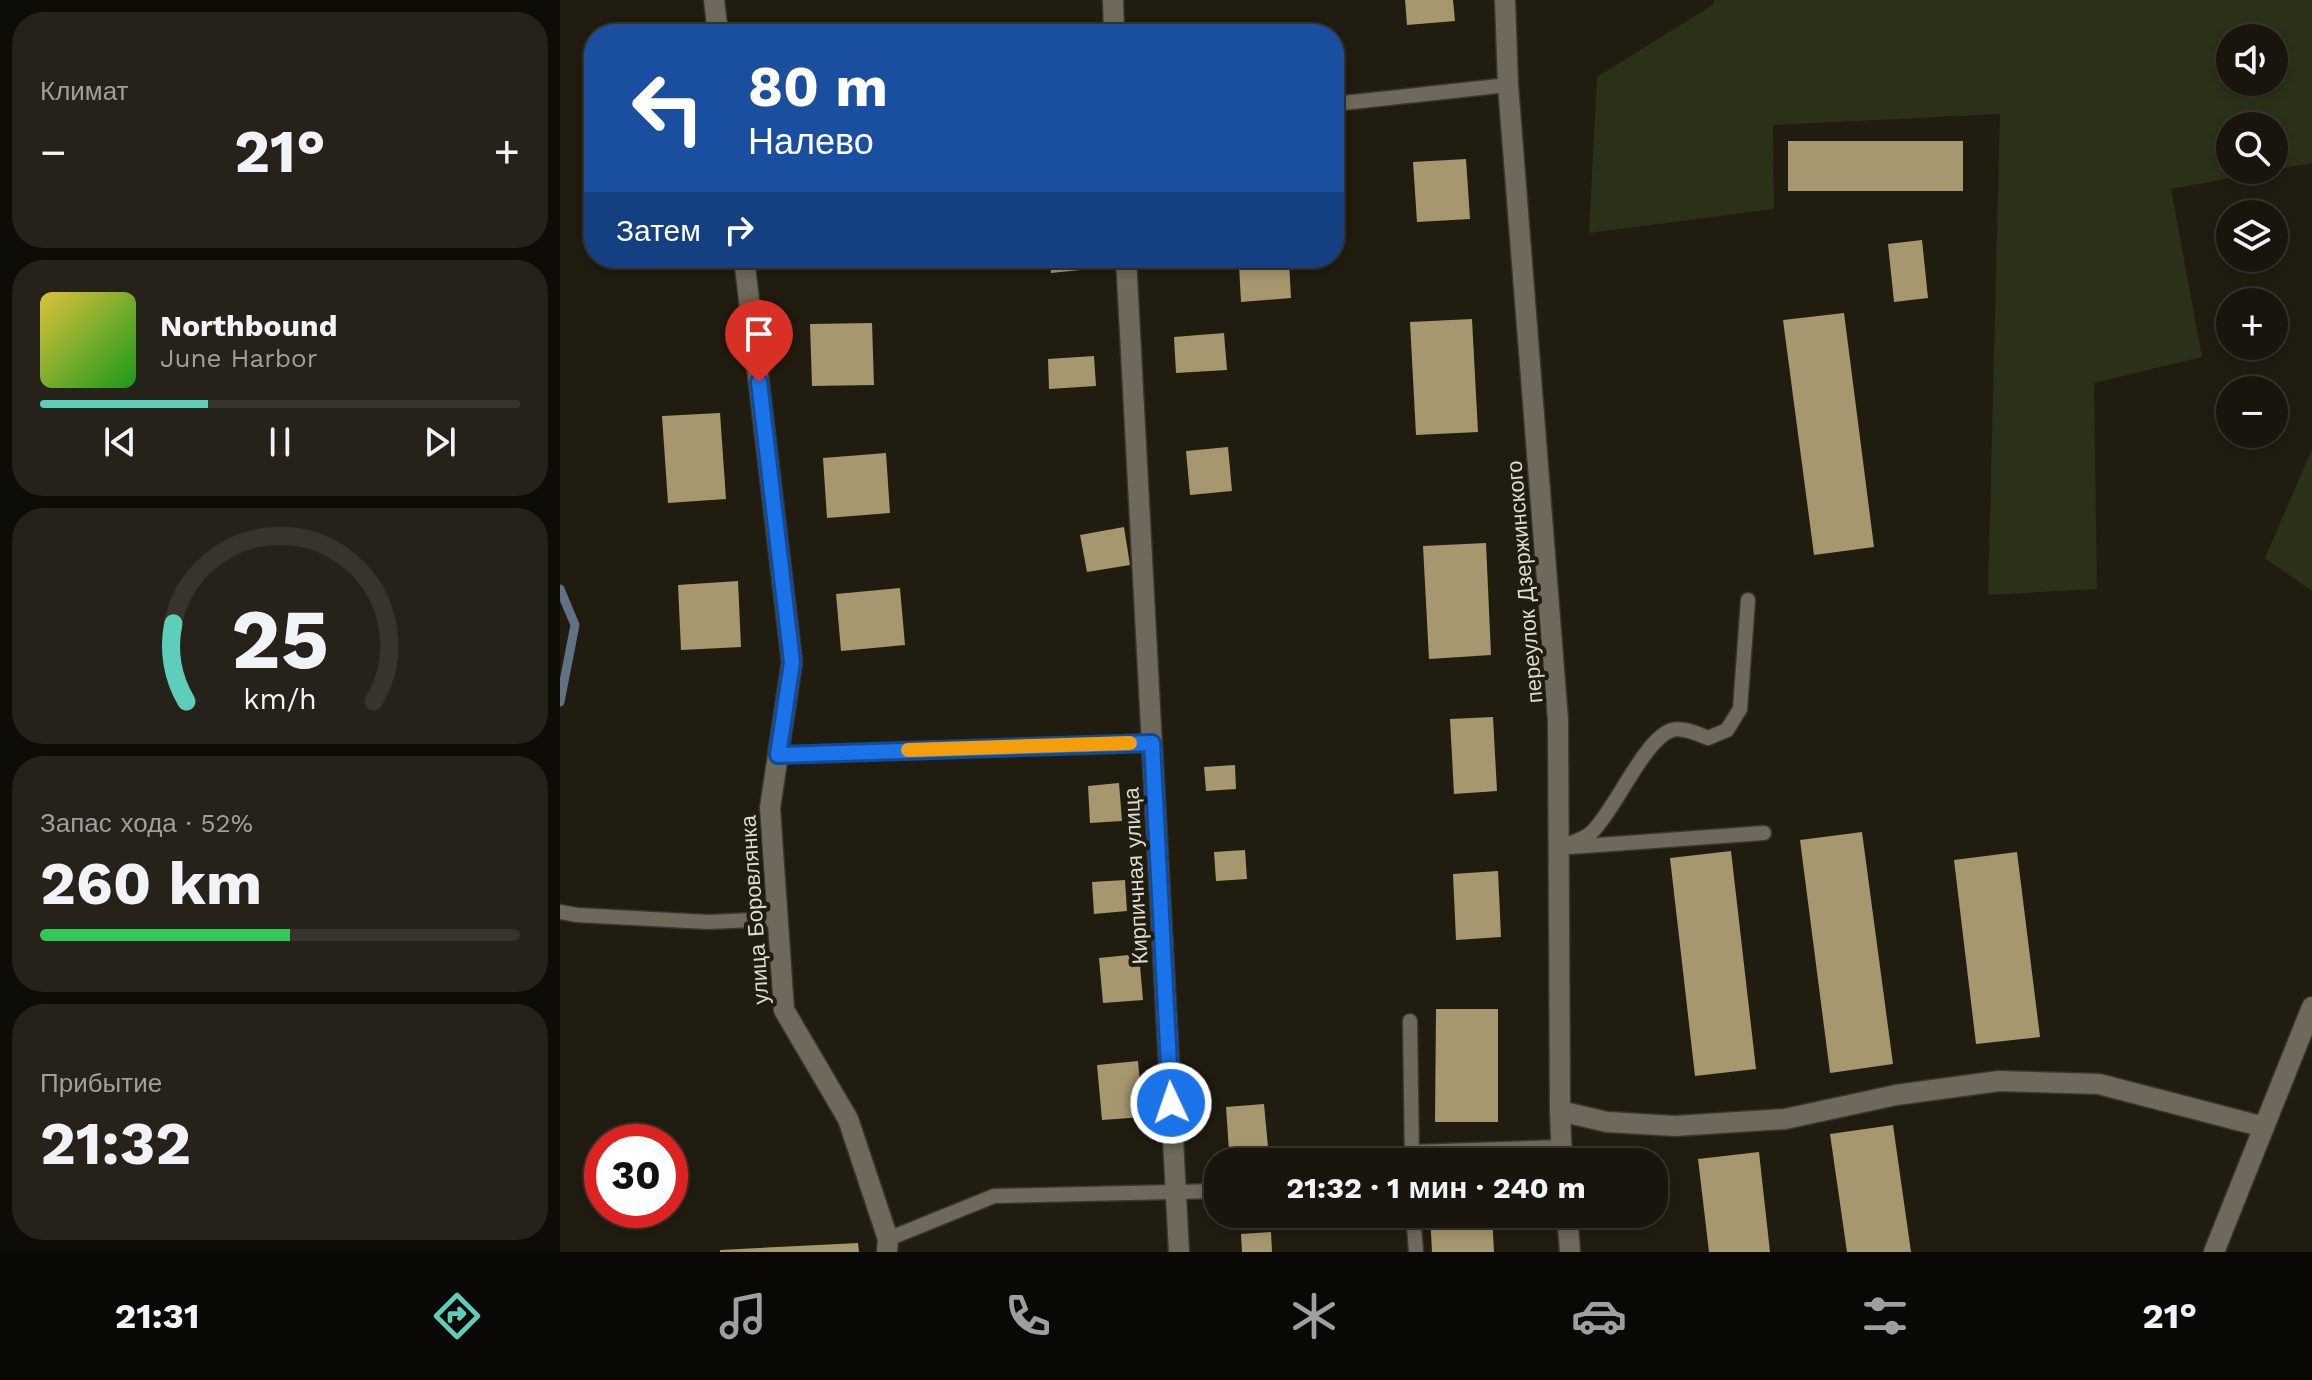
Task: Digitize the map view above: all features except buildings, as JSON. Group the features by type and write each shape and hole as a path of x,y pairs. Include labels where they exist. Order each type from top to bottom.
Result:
{"street":[{"path":"714,0 717,24"},
{"path":"1113,0 1114,24"},
{"name":"переулок Дзержинского","path":"1505,0 1508,85 1558,720 1562,1148"},
{"name":"улица Боровлянка","path":"745,268 792,662 770,808 784,1010 848,1119 887,1245"},
{"name":"Кирпичная улица","path":"1127,268 1179,1252"},
{"path":"2214,1252 2312,1007"},
{"path":"1560,1111 1607,1122 1675,1126 1785,1119 1896,1095 1999,1081 2099,1084 2264,1127"},
{"path":"1568,1228 1570,1252"}],"lane":[{"path":"1344,103 1508,85"},
{"path":"1559,848 1590,835 1612,810 1653,744 1672,730 1708,738 1727,730 1740,709 1748,600"},
{"path":"778,755 1152,743"},
{"path":"1559,848 1764,833"},
{"path":"560,912 708,922 777,919"},
{"path":"1410,1021 1412,1148"},
{"path":"887,1245 994,1196 1204,1192"},
{"path":"1414,1228 1416,1252"}],"green space":[{"path":"1714,0 2312,0 2312,163 2288,167 2288,112 2216,112 2216,181 2171,189 2202,357 2094,383 2097,589 1988,595 2000,114 1773,125 1774,209 1589,233 1597,77 1714,4"},
{"path":"2312,449 2312,591 2265,558"}],"waterway":[{"path":"560,589 575,625 560,702"}],"slow traffic":[{"path":"908,750 1130,743"}],"route":[{"path":"759,382 792,662 778,755 1152,743 1171,1103"}]}
